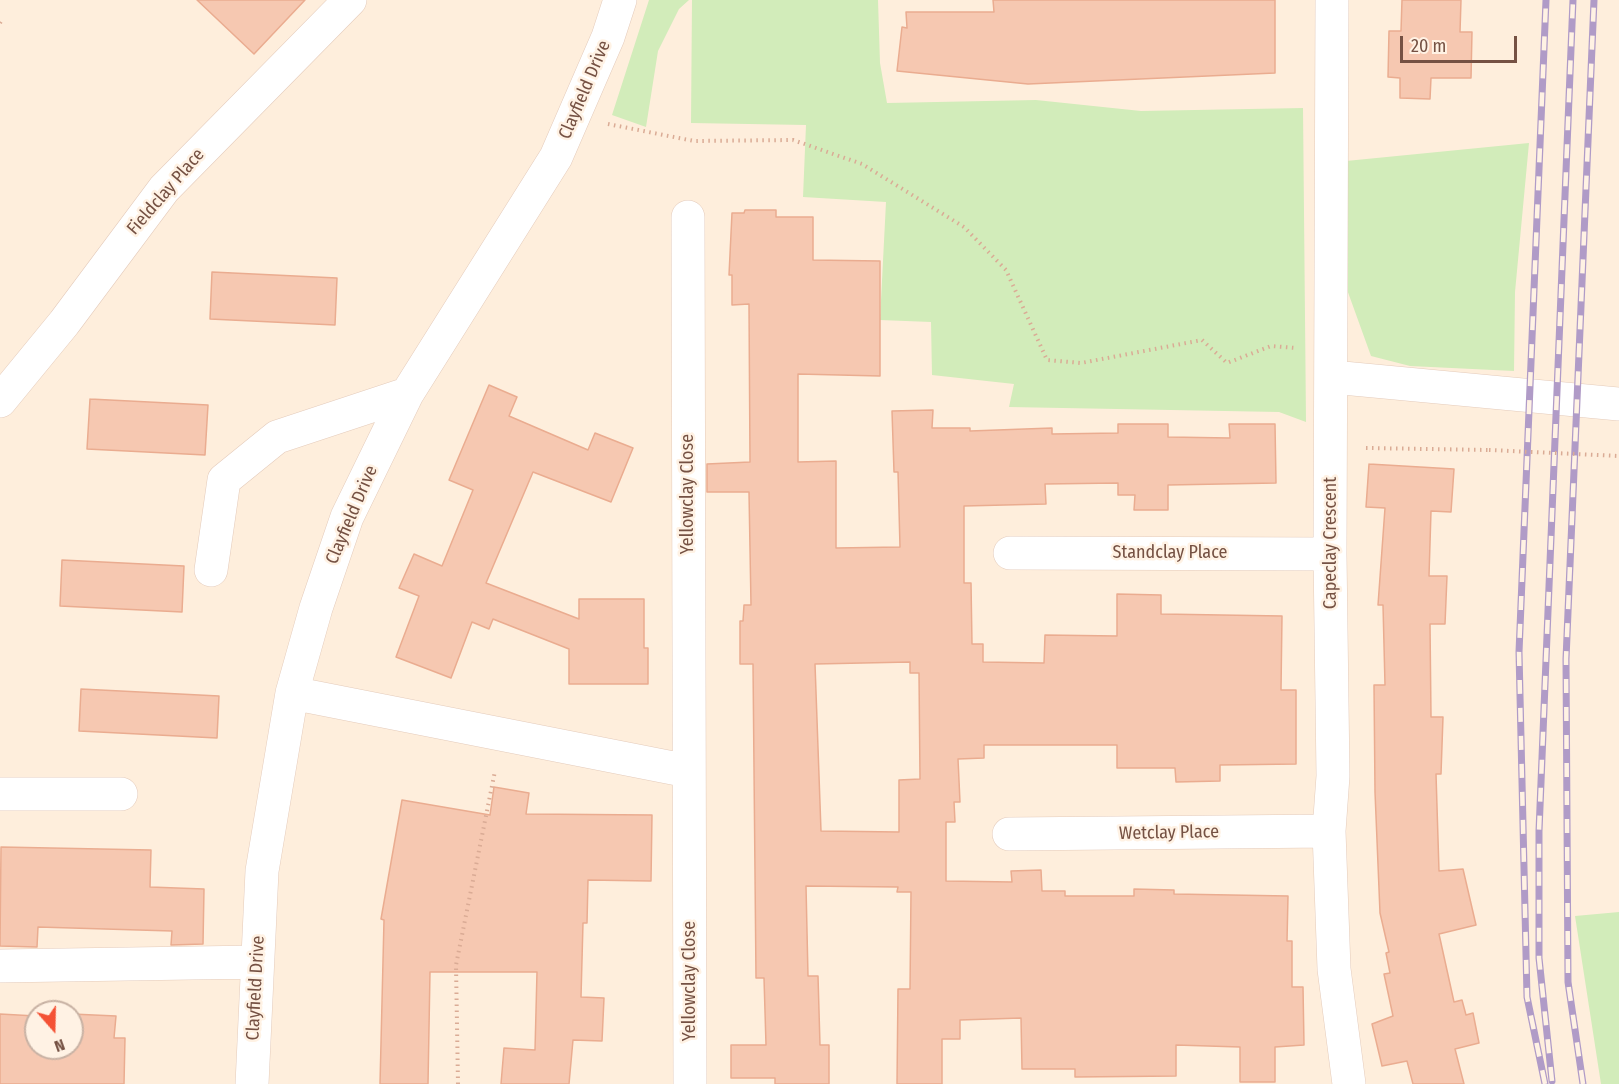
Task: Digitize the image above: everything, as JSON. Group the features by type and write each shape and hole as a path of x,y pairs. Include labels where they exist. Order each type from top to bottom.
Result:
{"street":[{"name":"Fieldclay Place","path":"0,401 64,322 164,189 350,0"},
{"name":"Clayfield Drive","path":"252,1084 262,871 292,693 315,608 347,517 407,394 556,157 608,37 620,0"},
{"name":"Capeclay Crescent","path":"1332,0 1330,554 1333,776 1329,831 1334,969 1349,1084"},
{"name":"Yellowclay Close","path":"688,217 690,1084"},
{"path":"1332,364 1619,404"},
{"path":"211,570 224,480 277,437 407,394"},
{"name":"Standclay Place","path":"1010,553 1330,554"},
{"path":"292,693 688,771"},
{"path":"0,794 121,794"},
{"name":"Wetclay Place","path":"1008,834 1329,831"},
{"path":"0,966 257,962"}],"path":[{"path":"574,115 635,132 694,141 793,140 862,164 964,227 1006,270 1047,360 1081,363 1202,340 1227,363 1271,346 1332,364"},
{"path":"1332,448 1489,450 1619,456"},
{"path":"458,1084 456,966 502,735"}],"green space":[{"path":"649,0 689,0 679,9 658,51 646,127 612,115"},
{"path":"692,0 878,0 880,63 887,103 1036,100 1141,111 1303,108 1306,422 1279,412 1009,407 1014,384 932,375 931,322 880,320 886,202 803,197 806,125 691,123"},
{"path":"1529,143 1515,292 1514,371 1410,366 1371,356 1345,284 1346,161"},
{"path":"1619,912 1619,1084 1601,1084 1575,916"}],"building":[{"path":"197,0 305,0 254,54"},
{"path":"993,0 1275,0 1275,73 1028,84 897,71 902,27 907,28 906,12 994,12"},
{"path":"1402,0 1461,0 1460,32 1472,32 1471,78 1431,78 1430,99 1400,98 1400,78 1388,77 1389,31 1401,31"},
{"path":"745,210 776,210 776,217 813,217 813,260 880,261 880,376 798,374 798,462 836,461 836,548 900,547 898,472 894,472 892,411 933,410 932,428 970,428 970,431 1052,428 1052,434 1118,433 1118,424 1168,424 1168,437 1230,438 1229,424 1275,424 1276,483 1168,485 1168,510 1134,510 1135,495 1118,495 1118,483 1045,484 1046,504 964,506 964,583 971,583 972,644 983,644 983,662 1044,663 1045,635 1117,636 1117,594 1161,595 1161,614 1282,616 1281,690 1296,690 1296,764 1220,765 1220,781 1176,782 1175,768 1117,768 1117,745 984,745 984,758 958,759 960,802 954,802 955,822 946,822 946,881 1012,882 1011,871 1041,870 1042,891 1065,891 1065,896 1134,896 1134,889 1174,890 1174,894 1288,896 1287,941 1292,941 1292,987 1303,987 1304,1045 1275,1047 1275,1082 1240,1082 1240,1047 1176,1045 1176,1076 1075,1077 1075,1069 1022,1069 1021,1018 960,1020 960,1039 942,1039 942,1084 897,1084 898,989 910,989 911,892 897,892 898,887 806,886 808,976 818,976 820,1045 829,1045 829,1084 775,1084 775,1078 731,1078 731,1045 766,1045 764,978 756,978 753,664 740,664 740,621 743,621 744,605 751,605 749,492 707,492 707,464 750,462 749,304 732,305 732,275 729,275 732,213 744,213","holes":["910,662 910,673 919,673 920,779 899,780 899,832 821,831 815,664"]},
{"path":"212,272 337,278 335,325 210,319"},
{"path":"489,385 517,397 509,416 588,450 595,433 633,448 611,502 533,472 486,583 579,619 579,599 644,599 644,648 648,648 648,684 569,684 569,649 493,619 489,629 472,622 451,678 396,657 419,596 399,588 414,554 442,566 473,490 449,480"},
{"path":"90,399 208,405 205,455 87,449"},
{"path":"1369,464 1454,469 1451,512 1431,511 1429,576 1447,576 1445,624 1430,624 1431,717 1443,717 1441,774 1436,774 1439,871 1463,869 1476,925 1439,934 1454,1002 1462,1000 1466,1015 1473,1013 1479,1043 1455,1049 1464,1084 1413,1084 1407,1061 1382,1066 1372,1024 1393,1016 1384,974 1390,973 1386,953 1389,952 1380,913 1375,792 1374,685 1385,685 1383,605 1378,605 1385,508 1366,507"},
{"path":"62,560 184,566 182,612 60,606"},
{"path":"81,689 219,696 217,738 79,731"},
{"path":"494,787 529,793 526,814 652,815 651,881 588,880 587,923 583,923 581,997 604,998 602,1041 573,1040 569,1084 501,1084 504,1048 535,1050 537,972 430,972 428,1084 380,1084 384,920 381,919 402,800 490,815"},
{"path":"1,847 151,850 150,887 204,889 203,944 171,945 172,931 38,927 37,947 0,946"},
{"path":"0,1014 24,1015 24,1060 84,1060 84,1015 116,1016 114,1038 125,1038 124,1084 0,1084"}],"railway":[{"path":"1545,1084 1527,997 1519,652 1546,0"},
{"path":"1552,1081 1539,958 1539,831 1573,0"},
{"path":"1583,1084 1568,982 1566,659 1594,0"}]}
